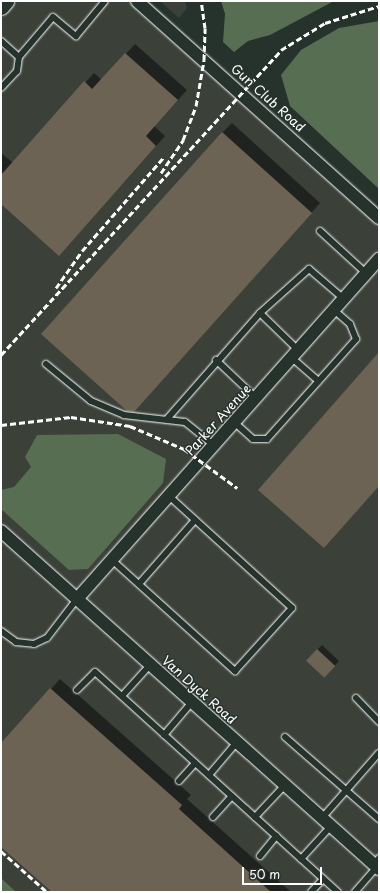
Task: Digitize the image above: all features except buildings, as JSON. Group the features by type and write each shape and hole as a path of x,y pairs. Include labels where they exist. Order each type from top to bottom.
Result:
{"street":[{"path":"1,7 6,1"},
{"name":"Gun Club Road","path":"137,1 379,218"},
{"name":"Parker Avenue","path":"77,599 379,259"},
{"name":"Van Dyck Road","path":"1,531 284,785 377,864"}],"lane":[{"path":"1,88 17,71 18,57 53,17 76,36 105,1"},
{"path":"1,41 18,57"},
{"path":"320,232 366,274"},
{"path":"167,419 216,360 260,313 309,269 344,299"},
{"path":"234,422 253,439 267,439 356,339 350,324 334,310"},
{"path":"260,313 318,381"},
{"path":"216,360 256,398"},
{"path":"46,364 90,401 124,415 185,422 213,445"},
{"path":"112,560 235,671 292,608 169,496"},
{"path":"138,584 195,520"},
{"path":"1,631 16,642 34,644 47,638 77,599"},
{"path":"122,696 150,665"},
{"path":"77,690 95,672 338,892"},
{"path":"356,698 379,722"},
{"path":"164,735 192,702"},
{"path":"285,737 379,819"},
{"path":"209,775 237,742"},
{"path":"301,858 346,790 379,753"},
{"path":"179,781 196,763"},
{"path":"255,817 284,785"},
{"path":"214,817 232,796"},
{"path":"260,856 276,836"},
{"path":"355,892 377,864"},
{"path":"310,892 323,879"}],"shaded area":[{"path":"17,1 148,1 379,208 379,892 1,892 1,19"},
{"path":"160,1 185,1 187,8 179,18"}],"green space":[{"path":"221,1 334,1 270,35 248,41 234,52 223,42 225,14"},
{"path":"379,21 379,189 290,106 281,75 301,50 339,28"},
{"path":"118,434 166,459 163,483 88,569 69,570 1,509 1,490 14,487 31,467 25,457 37,435"},
{"path":"1,878 16,892 1,892"}],"railway":[{"path":"161,173 183,140 196,106 204,60 205,28 201,1"},
{"path":"1,355 281,50 325,23 379,6"},
{"path":"56,288 82,251 164,157"},
{"path":"1,425 71,417 130,426 184,449 237,488"},
{"path":"1,851 47,892"}]}
